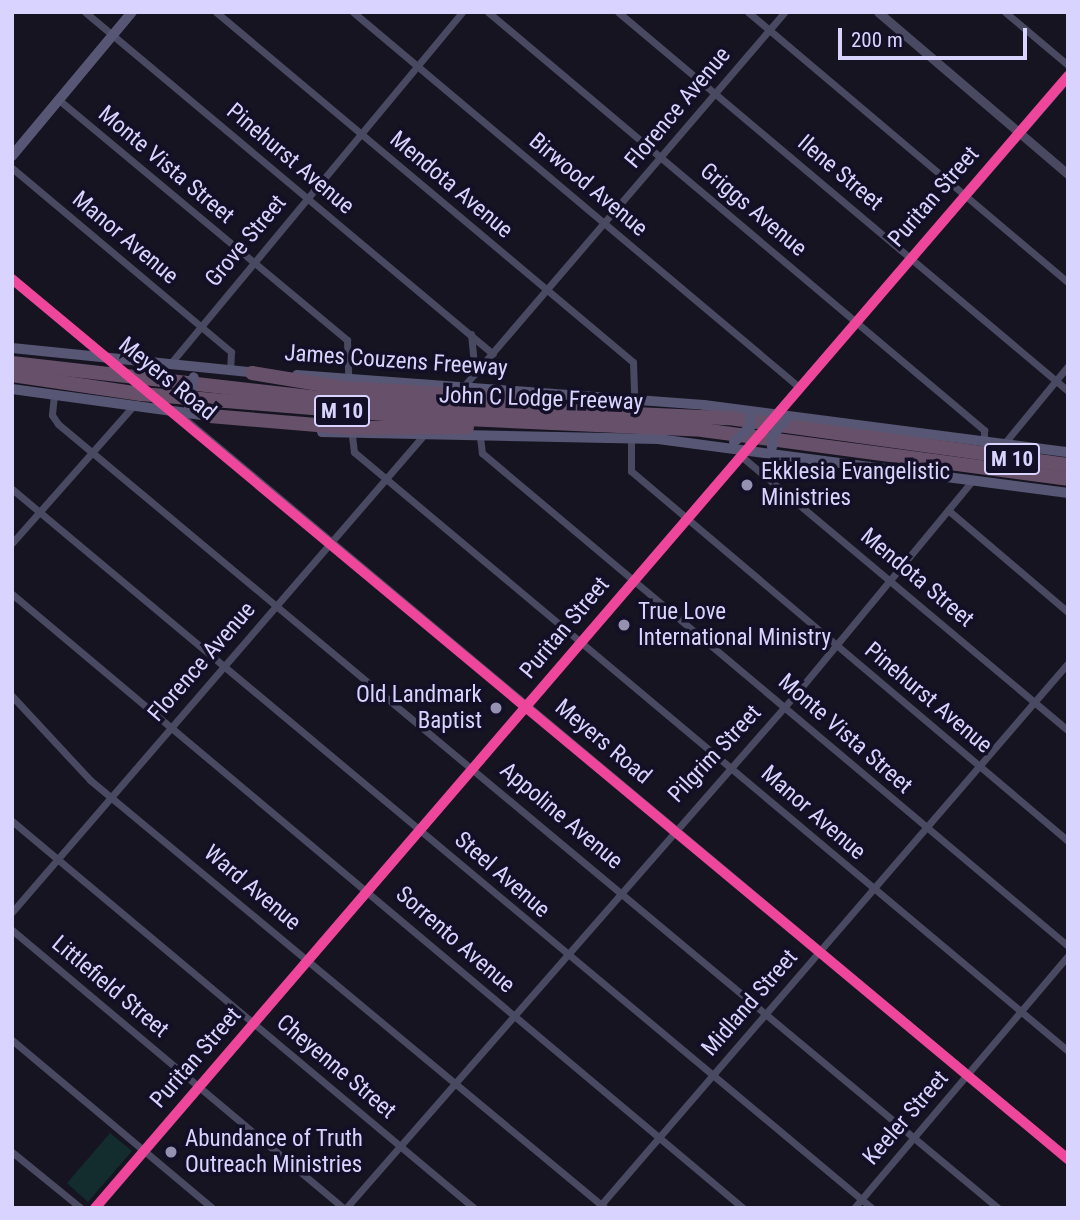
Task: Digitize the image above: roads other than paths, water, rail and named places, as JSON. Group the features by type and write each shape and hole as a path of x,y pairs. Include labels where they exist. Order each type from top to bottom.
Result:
{"highway":[{"name":"John C Lodge Freeway","path":"12,363 348,401 597,409 729,418 1068,465"},
{"path":"253,373 343,388 597,409"},
{"name":"John C Lodge Freeway","path":"12,375 141,394 500,422 702,430 1068,479"},
{"path":"210,416 393,429 500,422"}],"main road":[{"path":"12,156 132,12"},
{"name":"James Couzens Freeway","path":"12,348 116,366 169,365 194,372 230,371 464,386 749,411 1068,452"},
{"path":"189,410 194,372"},
{"path":"12,389 174,411 189,410 210,416 352,436 631,438 707,444 777,451 971,482 1068,493"},
{"path":"707,444 734,442 750,427 749,411"},
{"path":"777,451 772,436 783,416"}],"street":[{"name":"Pinehurst Avenue","path":"85,12 493,354"},
{"name":"Mendota Avenue","path":"216,12 633,362 634,400"},
{"name":"Birwood Avenue","path":"353,12 799,387"},
{"name":"Grove Street","path":"169,365 462,12"},
{"name":"Griggs Avenue","path":"488,12 984,430 984,442"},
{"name":"Ilene Street","path":"618,12 1068,391"},
{"path":"748,12 1068,282"},
{"name":"Florence Avenue","path":"464,386 784,12"},
{"path":"878,12 1068,174"},
{"path":"1005,12 1068,65"},
{"name":"Puritan Street","path":"96,1208 633,580 746,450 783,416 799,387 1068,76"},
{"name":"Monte Vista Street","path":"59,100 350,342 348,378"},
{"name":"Manor Avenue","path":"12,168 230,352 230,371"},
{"name":"Meyers Road","path":"12,279 159,402 174,411 1068,1159"},
{"path":"471,334 475,374"},
{"path":"1003,444 1068,366"},
{"name":"Appoline Avenue","path":"54,395 54,420 94,450 275,605 619,889 998,1208"},
{"path":"12,543 134,405"},
{"name":"Manor Avenue","path":"352,436 354,452 874,892 1068,1051"},
{"name":"Florence Avenue","path":"12,912 422,437"},
{"name":"Monte Vista Street","path":"480,437 482,453 785,707 928,831 1068,946"},
{"name":"Pinehurst Avenue","path":"631,438 629,468 686,520 1068,841"},
{"name":"Mendota Street","path":"746,450 890,580 1068,730"},
{"name":"Pilgrim Street","path":"344,1208 619,889 785,707 971,482"},
{"name":"Steel Avenue","path":"12,489 872,1208"},
{"path":"948,510 1068,612"},
{"name":"Sorrento Avenue","path":"12,594 743,1208"},
{"name":"Midland Street","path":"601,1207 819,952 928,831 1068,663"},
{"name":"Ward Avenue","path":"12,696 62,755 601,1207"},
{"name":"Cheyenne Street","path":"12,821 474,1208"},
{"name":"Littlefield Street","path":"12,930 344,1208"},
{"name":"Keeler Street","path":"854,1208 1068,956"},
{"path":"12,1040 212,1208"},
{"path":"12,1152 81,1208"}],"place":[{"name":"Ekklesia Evangelistic Ministries","path":"747,485"},
{"name":"True Love International Ministry","path":"624,625"},
{"name":"Old Landmark Baptist","path":"496,708"},
{"name":"Abundance of Truth Outreach Ministries","path":"171,1152"}]}
